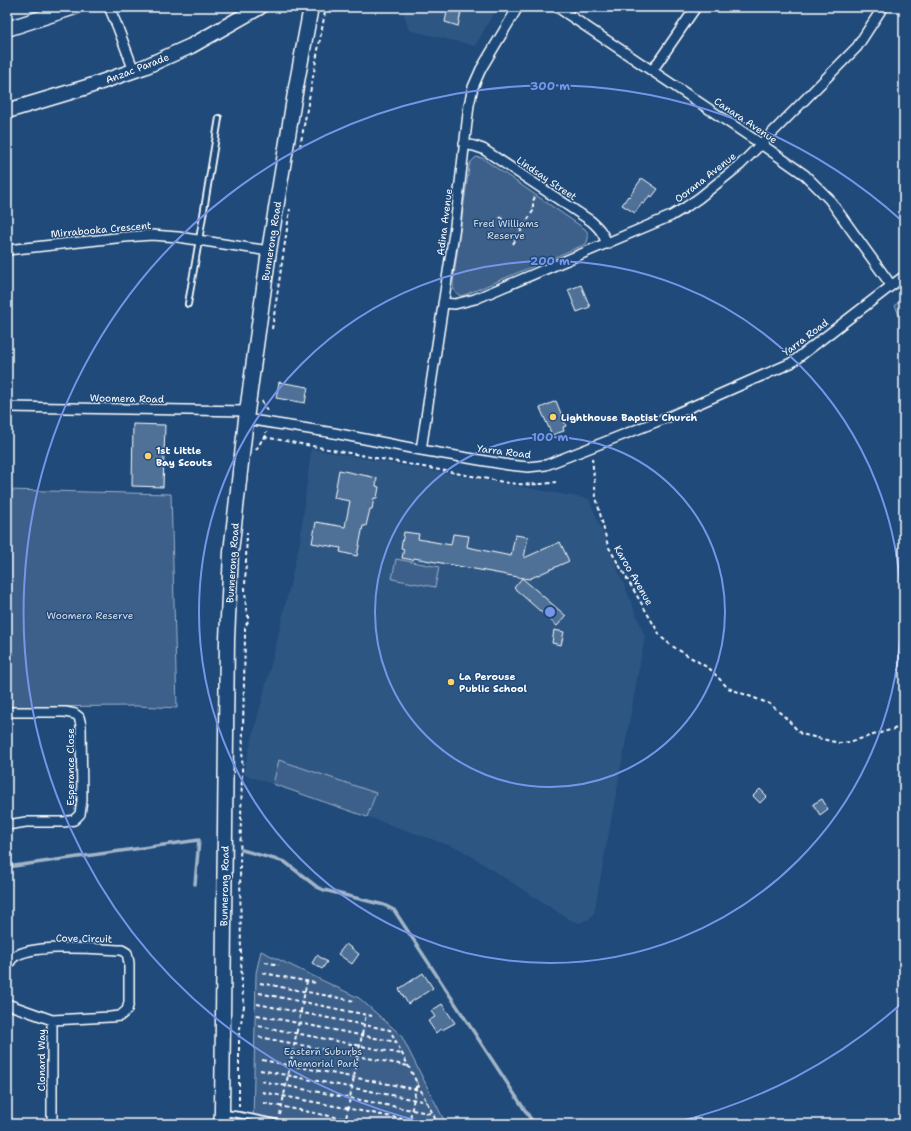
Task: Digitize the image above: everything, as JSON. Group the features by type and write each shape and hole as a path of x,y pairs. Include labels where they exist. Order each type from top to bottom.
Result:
{"main road":[{"path":"7,30 75,7"},
{"name":"Anzac Parade","path":"7,111 87,87 134,70 191,46 260,7"},
{"name":"Bunnerong Road","path":"222,1118 227,640 231,552 236,501 269,251 296,87 311,7"}],"street":[{"path":"109,7 134,70"},
{"name":"Adina Avenue","path":"421,450 455,226 469,105 473,87 481,69 518,7"},
{"name":"Canara Avenue","path":"557,7 805,174 829,199 891,285"},
{"path":"652,71 696,7"},
{"name":"Oorana Avenue","path":"443,303 455,304 475,299 607,244 671,216 686,207 740,165 761,144 857,47 884,7"},
{"name":"Lindsay Street","path":"464,144 483,149 591,221 600,228 607,244"},
{"name":"Mirrabooka Crescent","path":"7,250 152,235 199,240 269,251"},
{"name":"Yarra Road","path":"247,415 268,422 421,450 528,467 546,465 666,418 791,363 904,276"},
{"name":"Woomera Road","path":"7,407 247,415"},
{"name":"Esperance Close","path":"7,712 65,712 75,714 79,717 82,725 82,800 80,814 74,820 64,822 26,822 7,825"},
{"name":"Cove Circuit","path":"7,967 14,957 26,952 40,950 79,948 122,950 127,953 129,963 129,1002 127,1010 120,1016 110,1018 52,1020"},
{"name":"Clonard Way","path":"7,1004 52,1020 52,1124"}],"lane":[{"path":"188,304 219,118"},
{"path":"222,1118 239,1115 284,1124"}],"path":[{"path":"299,153 326,7"},
{"path":"513,244 533,211 533,200 542,188"},
{"path":"272,330 290,207"},
{"path":"500,217 509,226 523,228"},
{"path":"255,455 257,447 267,435 270,412 266,409 262,400"},
{"path":"264,437 509,483 525,485 556,482"},
{"name":"Karoo Avenue","path":"590,447 596,497 608,546 661,637 672,646 710,669 728,688 770,704 801,734 839,743 849,742 904,726"},
{"path":"239,1115 239,1034 244,1006 241,956 240,865 245,626 248,622 245,587 247,531"},
{"path":"265,962 279,964"},
{"path":"263,973 316,983"},
{"path":"280,1116 306,981"},
{"path":"260,983 355,1001"},
{"path":"259,993 372,1016"},
{"path":"258,1004 390,1030 438,1124"},
{"path":"345,1124 366,1014"},
{"path":"257,1015 396,1042"},
{"path":"259,1026 402,1054"},
{"path":"259,1037 408,1066"},
{"path":"262,1060 421,1090"},
{"path":"260,1070 427,1102"},
{"path":"261,1081 434,1114"},
{"path":"409,1124 417,1082"},
{"path":"262,1092 429,1124"},
{"path":"264,1103 370,1124"}],"shaded area":[{"path":"402,7 497,7 475,46 409,30"},
{"name":"La Perouse Public School","path":"311,449 589,499 645,636 594,913 589,919 580,923 570,920 460,849 243,774 276,645 300,541"}],"green space":[{"name":"Fred Williams Reserve","path":"476,157 482,158 585,229 588,236 586,244 467,294 461,296 457,294 453,283 469,167 470,163"},
{"path":"904,298 904,324 902,323 895,305"},
{"name":"Woomera Reserve","path":"7,490 171,494 177,708 138,706 7,707"},
{"path":"396,559 439,567 435,587 392,579"},
{"path":"279,760 376,793 367,817 273,784"},
{"name":"Eastern Suburbs Memorial Park","path":"261,951 359,998 401,1035 446,1124 253,1124 256,973"}],"building":[{"path":"448,7 462,7 458,26 445,22"},
{"path":"642,178 658,189 652,197 650,195 644,204 642,203 635,213 622,205"},
{"path":"581,285 590,307 577,312 568,290"},
{"path":"279,382 308,387 305,403 276,398"},
{"name":"Lighthouse Baptist Church","path":"556,401 566,426 563,427 564,431 552,435 540,408"},
{"name":"1st Little Bay Scouts","path":"133,424 165,425 163,487 132,486"},
{"path":"339,470 377,478 376,486 379,487 377,498 374,498 372,509 370,509 366,526 363,526 357,556 340,552 341,548 312,543 316,522 345,527 350,501 334,498"},
{"path":"404,532 419,534 418,539 451,545 453,534 469,536 467,547 511,556 515,535 528,537 524,558 560,542 569,561 529,579 414,558 413,560 402,558 404,549 401,548"},
{"path":"522,578 566,616 557,626 514,588"},
{"path":"554,630 564,632 561,645 552,643"},
{"path":"760,789 767,796 760,803 753,796"},
{"path":"822,799 828,809 820,815 813,804"},
{"path":"346,944 359,954 352,964 338,954"},
{"path":"317,955 327,962 322,969 312,963"},
{"path":"423,973 433,988 408,1004 399,989"},
{"path":"442,1004 455,1023 442,1030 440,1029 436,1033 428,1021 435,1017 431,1011"}],"waterway":[{"path":"7,867 199,840 195,884"},
{"path":"242,850 285,862 317,887 324,890 384,905 394,910 534,1124"}],"place":[{"name":"Lighthouse Baptist Church","path":"553,417"},
{"name":"1st Little Bay Scouts","path":"148,456"},
{"name":"La Perouse Public School","path":"451,682"}]}
